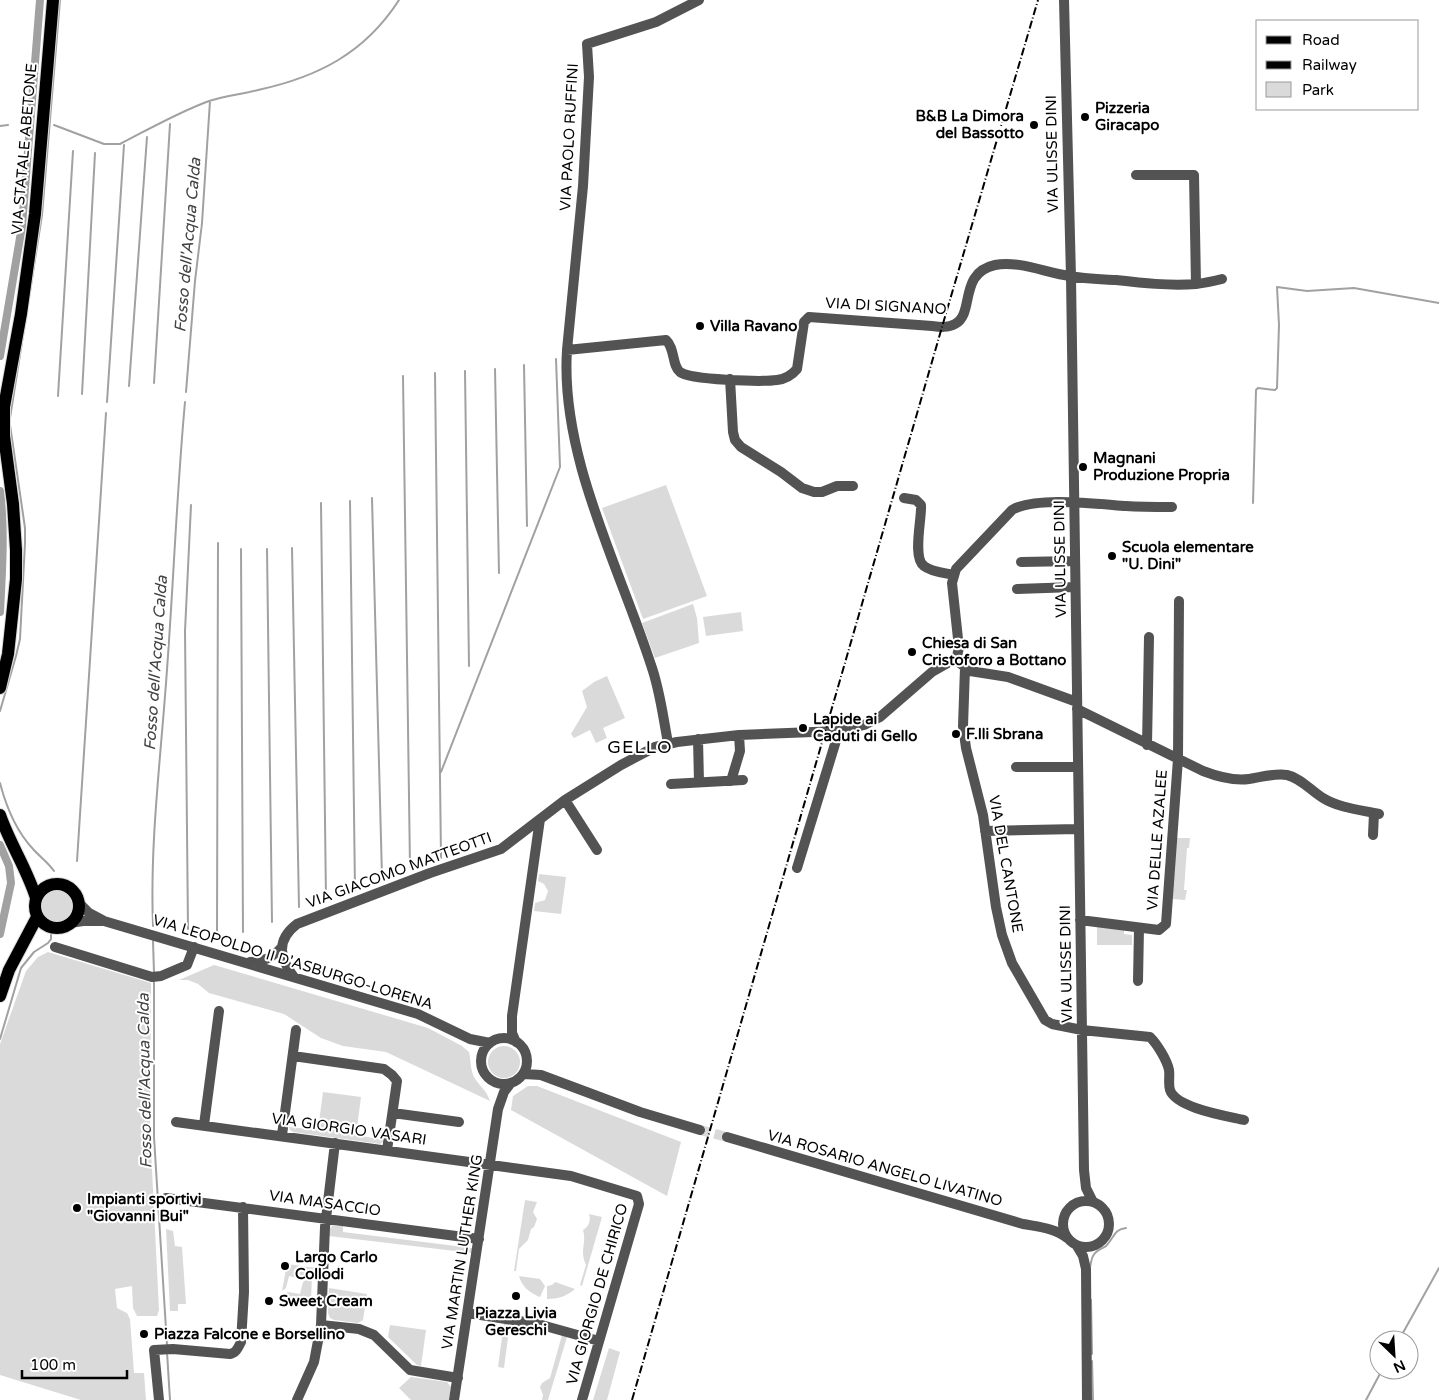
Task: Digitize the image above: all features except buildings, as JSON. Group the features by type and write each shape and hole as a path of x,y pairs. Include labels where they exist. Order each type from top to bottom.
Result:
{"main road":[{"name":"VIA STATALE ABETONE","path":"0,688 8,654 16,579 13,496 4,436 4,407 21,314 35,214 53,0"},
{"path":"0,815 36,898"},
{"path":"22,863 36,876 51,885"},
{"path":"60,884 70,888 79,903 77,914 70,924 60,928 49,927 37,917 36,898 41,890 51,885 60,884"},
{"path":"0,996 5,978 37,917"},
{"path":"21,950 49,927"}],"street":[{"name":"VIA PAOLO RUFFINI","path":"567,350 584,168 589,76 588,44 656,22 699,0"},
{"name":"VIA ULISSE DINI","path":"1064,0 1071,277 1078,829 1085,1177"},
{"path":"1136,175 1194,175 1196,284"},
{"name":"VIA DI SIGNANO","path":"567,350 666,340 672,350 679,372 691,376 776,380 793,373 797,369 804,322 809,317 946,327 960,321 970,286 979,272 996,264 1010,264 1071,277 1157,284 1196,284 1222,279"},
{"path":"567,350 567,396 582,468 654,672 668,743"},
{"path":"730,379 733,432 735,440 741,447 781,472 802,488 814,492 822,492 837,486 853,486"},
{"path":"904,498 916,500 921,505 918,554 920,563 931,569 954,575"},
{"path":"1172,507 1061,502 1022,505 1012,510 956,570 954,575 952,583 959,648 956,660 970,671 1008,677 1077,706 1147,745 1215,775 1246,779 1275,774 1290,776 1302,782 1322,798 1333,803 1376,814 1372,835"},
{"path":"1021,562 1075,561"},
{"path":"1017,589 1075,588"},
{"path":"1178,759 1179,600"},
{"path":"1147,745 1150,637"},
{"name":"VIA GIACOMO MATTEOTTI","path":"247,963 264,961 270,958 282,947 288,932 297,924 430,873 501,849 565,800 637,756 656,747 668,743 698,739 839,731 864,725 880,717 932,672 951,660 956,660"},
{"name":"VIA DEL CANTONE","path":"965,668 964,732 985,831 996,907 1012,963 1045,1020 1052,1024 1082,1030 1150,1037 1169,1068 1170,1090 1174,1095 1188,1105 1200,1110 1244,1120"},
{"path":"797,868 839,731"},
{"path":"731,780 740,751 739,736"},
{"path":"698,739 698,782"},
{"name":"VIA DELLE AZALEE","path":"1080,920 1160,930 1166,924 1178,759"},
{"path":"1016,766 1078,767"},
{"path":"670,784 743,780"},
{"path":"565,800 597,850"},
{"path":"492,1082 510,1084 515,1082 524,1074 527,1061 524,1050 516,1042 512,1033 512,1016 540,819"},
{"path":"985,831 1078,829"},
{"path":"79,903 89,913 104,921"},
{"path":"70,924 83,921 104,921"},
{"name":"VIA LEOPOLDO II D'ASBURGO-LORENA","path":"104,921 418,1014 470,1039 494,1041"},
{"path":"1138,981 1139,928"},
{"path":"56,947 155,977 187,965 194,947"},
{"path":"282,947 283,961 294,977"},
{"path":"204,1125 219,1011"},
{"path":"481,1057 483,1052 504,1032 512,1016"},
{"path":"282,1135 296,1030"},
{"path":"494,1041 507,1038 516,1042"},
{"path":"470,1039 481,1057 483,1071 492,1082 496,1092 498,1109"},
{"path":"292,1056 384,1069 389,1072 397,1081 387,1150"},
{"path":"527,1061 541,1075"},
{"path":"524,1074 541,1075 640,1112 700,1130"},
{"path":"498,1109 504,1092 510,1084"},
{"name":"VIA MARTIN LUTHER KING","path":"454,1400 498,1109"},
{"path":"393,1113 459,1122"},
{"name":"VIA GIORGIO VASARI","path":"176,1122 491,1164"},
{"name":"VIA ROSARIO ANGELO LIVATINO","path":"727,1137 1023,1224 1060,1232 1067,1238"},
{"path":"297,1400 314,1362 321,1325 326,1218 335,1143"},
{"name":"VIA GIORGIO DE CHIRICO","path":"491,1164 571,1176 634,1194 638,1198 639,1204 582,1400"},
{"path":"1085,1177 1086,1188 1093,1202"},
{"path":"1078,1202 1083,1190 1085,1177"},
{"name":"VIA MASACCIO","path":"166,1198 479,1239"},
{"path":"1035,1226 1052,1223 1078,1202 1093,1202 1102,1207 1109,1220 1107,1234 1104,1240 1096,1245 1089,1247 1077,1246"},
{"path":"159,1400 154,1350 173,1349 230,1354 239,1347 241,1342 244,1292 243,1208"},
{"path":"1065,1213 1063,1226 1067,1238 1077,1246 1083,1256 1086,1268"},
{"path":"1087,1400 1086,1268 1088,1255 1096,1245"},
{"path":"468,1313 538,1324 599,1341"},
{"path":"321,1325 359,1329 374,1335 410,1370 458,1378"}],"green space":[{"path":"666,485 707,596 643,619 602,508"},
{"path":"693,604 697,618 699,643 655,658 642,623"},
{"path":"741,612 743,631 706,636 703,617"},
{"path":"607,676 625,718 603,728 607,738 596,743 590,730 574,738 571,734 587,707 582,691 594,682"},
{"path":"1176,838 1190,838 1189,848 1187,848 1184,890 1187,890 1185,900 1172,899"},
{"path":"539,874 566,877 561,914 534,911 535,903 545,900 548,891 544,884 538,881"},
{"path":"55,890 61,890 69,895 72,898 74,908 70,918 58,923 46,918 41,908 44,897"},
{"path":"1097,926 1124,929 1124,934 1132,935 1132,945 1097,945"},
{"name":"Impianti sportivi \"Giovanni Bui\"","path":"48,952 151,983 150,1130 159,1310 157,1316 137,1316 133,1308 132,1286 115,1289 117,1308 127,1313 130,1319 134,1373 144,1373 146,1400 81,1400 0,1375 0,1044 26,971 38,957"},
{"path":"214,965 428,1028 462,1046 469,1052 474,1077 487,1093 490,1101 386,1052 343,1046 321,1038 284,1014 209,993 198,984 188,980 179,980"},
{"path":"504,1046 510,1047 515,1051 519,1056 519,1068 515,1073 510,1077 504,1078 498,1077 493,1073 489,1068 488,1062 489,1056 493,1051 498,1047"},
{"path":"528,1086 537,1086 681,1142 667,1196 511,1110 513,1096"},
{"path":"323,1092 361,1097 356,1135 384,1140 383,1142 380,1144 293,1132 290,1130 289,1127 318,1130"},
{"path":"525,1200 537,1202 533,1212 537,1219 534,1227 531,1229 528,1240 519,1249 516,1271 514,1271"},
{"path":"589,1214 602,1217 582,1286 580,1285 586,1265 583,1255 583,1230 589,1223"},
{"path":"333,1225 343,1226 343,1232 472,1248 472,1253 329,1236 329,1229"},
{"path":"166,1229 173,1231 175,1246 182,1247 186,1304 178,1304 178,1311 170,1311"},
{"path":"287,1264 316,1268 301,1279 289,1276 286,1288 282,1291"},
{"path":"312,1276 311,1301 283,1295 288,1292 300,1294 303,1282"},
{"path":"519,1276 540,1279 545,1286 540,1297 527,1289"},
{"path":"555,1282 575,1289 562,1297 547,1299 547,1286"},
{"path":"329,1288 367,1294 363,1320 358,1323 330,1318 328,1313"},
{"path":"504,1322 510,1323 504,1368 498,1367"},
{"path":"390,1325 426,1330 421,1366 417,1365 388,1337"},
{"path":"562,1335 567,1337 548,1400 542,1400 543,1395 540,1387 542,1383 550,1378"},
{"path":"609,1348 620,1352 607,1400 593,1400"},
{"path":"411,1377 447,1382 451,1387 449,1400 411,1400 399,1388"}],"waterway":[{"path":"0,356 22,226 40,0"},
{"path":"10,418 42,215 60,0"},
{"path":"54,125 104,144 120,144 198,105 280,85 320,70 338,60 371,35 386,19 399,0"},
{"name":"Fosso dell'Acqua Calda","path":"186,392 195,281 202,223 210,101"},
{"path":"154,383 170,124"},
{"path":"0,126 8,125"},
{"path":"129,386 147,137"},
{"path":"107,402 124,145"},
{"path":"58,396 73,151"},
{"path":"82,394 95,153"},
{"path":"1253,503 1256,390 1258,388 1275,390 1277,388 1279,325 1277,287 1307,291 1354,288 1439,303"},
{"path":"441,772 560,467 556,359"},
{"path":"524,365 527,526"},
{"path":"495,369 499,573"},
{"path":"465,371 469,666"},
{"path":"435,373 441,858"},
{"path":"403,376 410,867"},
{"name":"Fosso dell'Acqua Calda","path":"153,926 152,897 156,811 185,402"},
{"path":"77,861 106,413"},
{"path":"0,711 20,639 25,543 25,528 10,425"},
{"path":"0,491 3,536 0,612"},
{"path":"372,498 382,877"},
{"path":"350,501 355,890"},
{"path":"321,503 326,900"},
{"path":"188,929 185,631 191,505"},
{"path":"217,934 218,543"},
{"path":"292,548 299,907"},
{"path":"241,549 243,932"},
{"path":"267,549 272,922"},
{"path":"0,783 5,800 17,826 27,842 54,871"},
{"path":"0,845 9,866 11,883 0,934"},
{"path":"0,1039 21,968 34,952 48,943 51,939 51,934"},
{"name":"Fosso dell'Acqua Calda","path":"153,941 154,973"},
{"name":"Fosso dell'Acqua Calda","path":"154,980 154,1137 167,1345"},
{"path":"1090,1267 1092,1257 1096,1252 1106,1246 1119,1230 1126,1228"},
{"path":"1405,1330 1439,1268"},
{"path":"1091,1300 1092,1354"},
{"name":"Fosso dell'Acqua Calda","path":"167,1352 170,1400"},
{"path":"1092,1361 1093,1400"},
{"path":"1366,1400 1377,1380"}],"tunnel":[{"path":"700,1130 727,1137"}],"railway":[{"path":"632,1400 1038,0"}],"place":[{"name":"Pizzeria Giracapo","path":"1085,117"},
{"name":"B&B La Dimora del Bassotto","path":"1034,125"},
{"name":"Villa Ravano","path":"700,326"},
{"name":"Magnani Produzione Propria","path":"1083,467"},
{"name":"Scuola elementare \"U. Dini\"","path":"1112,556"},
{"name":"Chiesa di San Cristoforo a Bottano","path":"912,652"},
{"name":"Lapide ai Caduti di Gello","path":"803,728"},
{"name":"F.lli Sbrana","path":"956,734"},
{"name":"Impianti sportivi \"Giovanni Bui\"","path":"77,1208"},
{"name":"Largo Carlo Collodi","path":"285,1266"},
{"name":"Piazza Livia Gereschi","path":"516,1296"},
{"name":"Sweet Cream","path":"269,1301"},
{"name":"Piazza Falcone e Borsellino","path":"144,1334"}],"district":[{"name":"GELLO","path":"640,747"}]}
